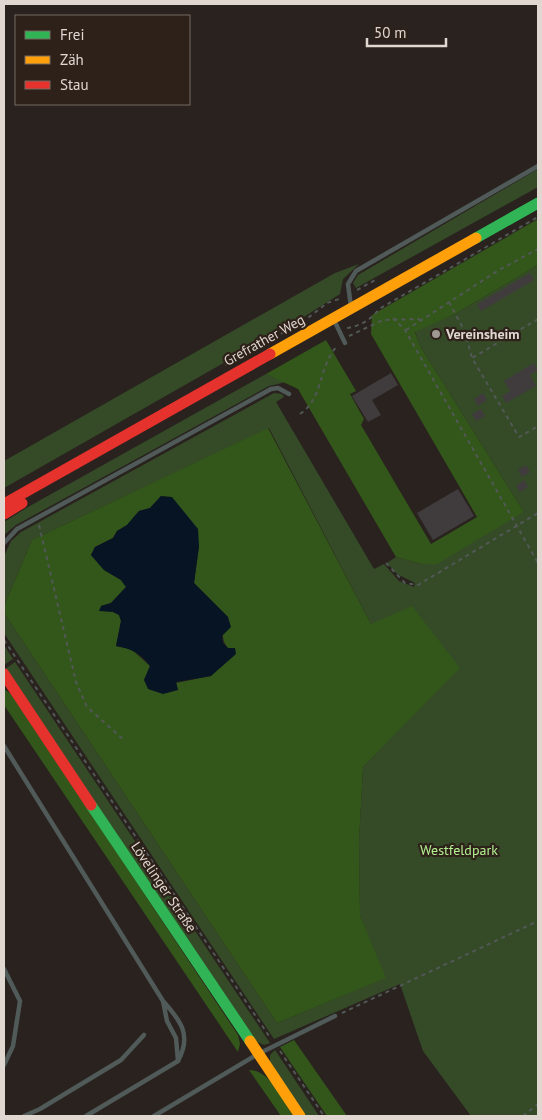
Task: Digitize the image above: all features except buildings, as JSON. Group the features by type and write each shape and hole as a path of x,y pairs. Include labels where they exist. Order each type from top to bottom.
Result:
{"main road":[{"name":"Grefrather Weg","path":"4,504 50,477 336,324 352,308 538,203"},
{"path":"4,514 44,490 50,477"},
{"name":"Lövelinger Straße","path":"4,674 300,1116"}],"lane":[{"path":"352,308 348,295 349,280 356,271 538,166"},
{"path":"336,324 344,341"},
{"path":"4,543 17,529 271,389 278,388 289,394"},
{"path":"4,746 163,1001 183,1029 185,1038 185,1047 178,1061 86,1116"},
{"path":"4,970 20,1001 13,1046 4,1065"},
{"path":"163,1001 167,1021 176,1038 178,1061"},
{"path":"154,1116 275,1044 335,1016"},
{"path":"28,1116 121,1060 144,1035"}],"path":[{"path":"336,324 356,326 373,318 379,309 538,217"},
{"path":"406,330 420,319 538,249"},
{"path":"219,368 304,321 327,303 348,295 383,276"},
{"path":"449,302 465,332 472,358 519,437 538,426"},
{"path":"300,414 309,408 315,400 326,360 344,341 369,325 393,318 420,319"},
{"path":"393,318 406,330 538,563"},
{"path":"472,358 538,319"},
{"path":"386,563 405,583 418,585 538,513"},
{"path":"37,518 76,682 87,707 125,741"},
{"path":"4,640 324,1116"},
{"path":"335,1016 538,921"},
{"path":"523,1116 538,1104"}],"green space":[{"path":"538,169 538,187 356,288 353,283 358,275"},
{"path":"538,219 538,265 455,314 415,332 420,346 524,512 437,564 422,564 396,557 298,389 266,374 326,340 356,391 350,394 364,419 361,425 431,544 477,517 371,334 372,315"},
{"path":"359,264 343,279 340,294 299,320 4,488 4,461 335,273"},
{"name":"Westfeldpark","path":"538,265 538,1116 471,1116 423,1051 400,984 274,1039 4,633 4,613 277,1023 385,978 360,915 359,841 363,767 459,668 371,624 269,428 32,540 4,606 5,554 11,541 21,532 274,393 282,394 284,397 276,402 374,569 384,564 399,581 414,587 415,583 397,574 387,563 396,557 422,564 524,512 420,346 415,331 455,314"},
{"path":"266,374 286,382 269,386 16,525 4,535 4,522 28,507"},
{"path":"268,428 371,624 412,606 460,668 363,767 359,841 360,915 386,978 277,1023 4,613 4,606 32,540","holes":["161,496 199,546 194,583 228,617 223,637 228,648 211,676 176,683 178,690 144,680 150,666 131,649 116,646 121,621 119,615 101,606 111,603 126,587 121,580 104,570 91,555 95,547 113,538 117,531 127,525 139,511 150,508"]},
{"path":"4,645 13,659 4,665"},
{"path":"15,662 270,1043 264,1045 255,1041 5,669"},
{"path":"4,689 11,694 238,1035 240,1044 238,1052 4,705"},
{"path":"294,1040 347,1116 327,1116 280,1047"},
{"path":"275,1050 319,1116 305,1116 270,1064 270,1055"},
{"path":"249,1070 257,1071 270,1080 293,1116 281,1116"}],"water":[{"path":"161,496 172,497 198,529 199,546 194,583 228,617 231,627 222,636 223,643 228,648 235,648 236,654 211,676 176,682 178,690 163,694 148,689 144,680 150,666 143,658 131,650 116,646 121,621 119,615 113,612 99,611 101,606 111,603 126,587 121,580 104,570 91,555 95,547 113,538 117,531 127,525 139,511 150,508"}],"traffic: fast":[{"path":"476,238 538,203"},
{"path":"91,805 250,1041"}],"traffic: slow":[{"path":"270,354 476,238"},
{"path":"250,1041 300,1116"}],"traffic: jam":[{"path":"4,504 270,354"},
{"path":"4,514 22,503"},
{"path":"4,674 91,805"}],"place":[{"name":"Vereinsheim","path":"436,334"}]}
